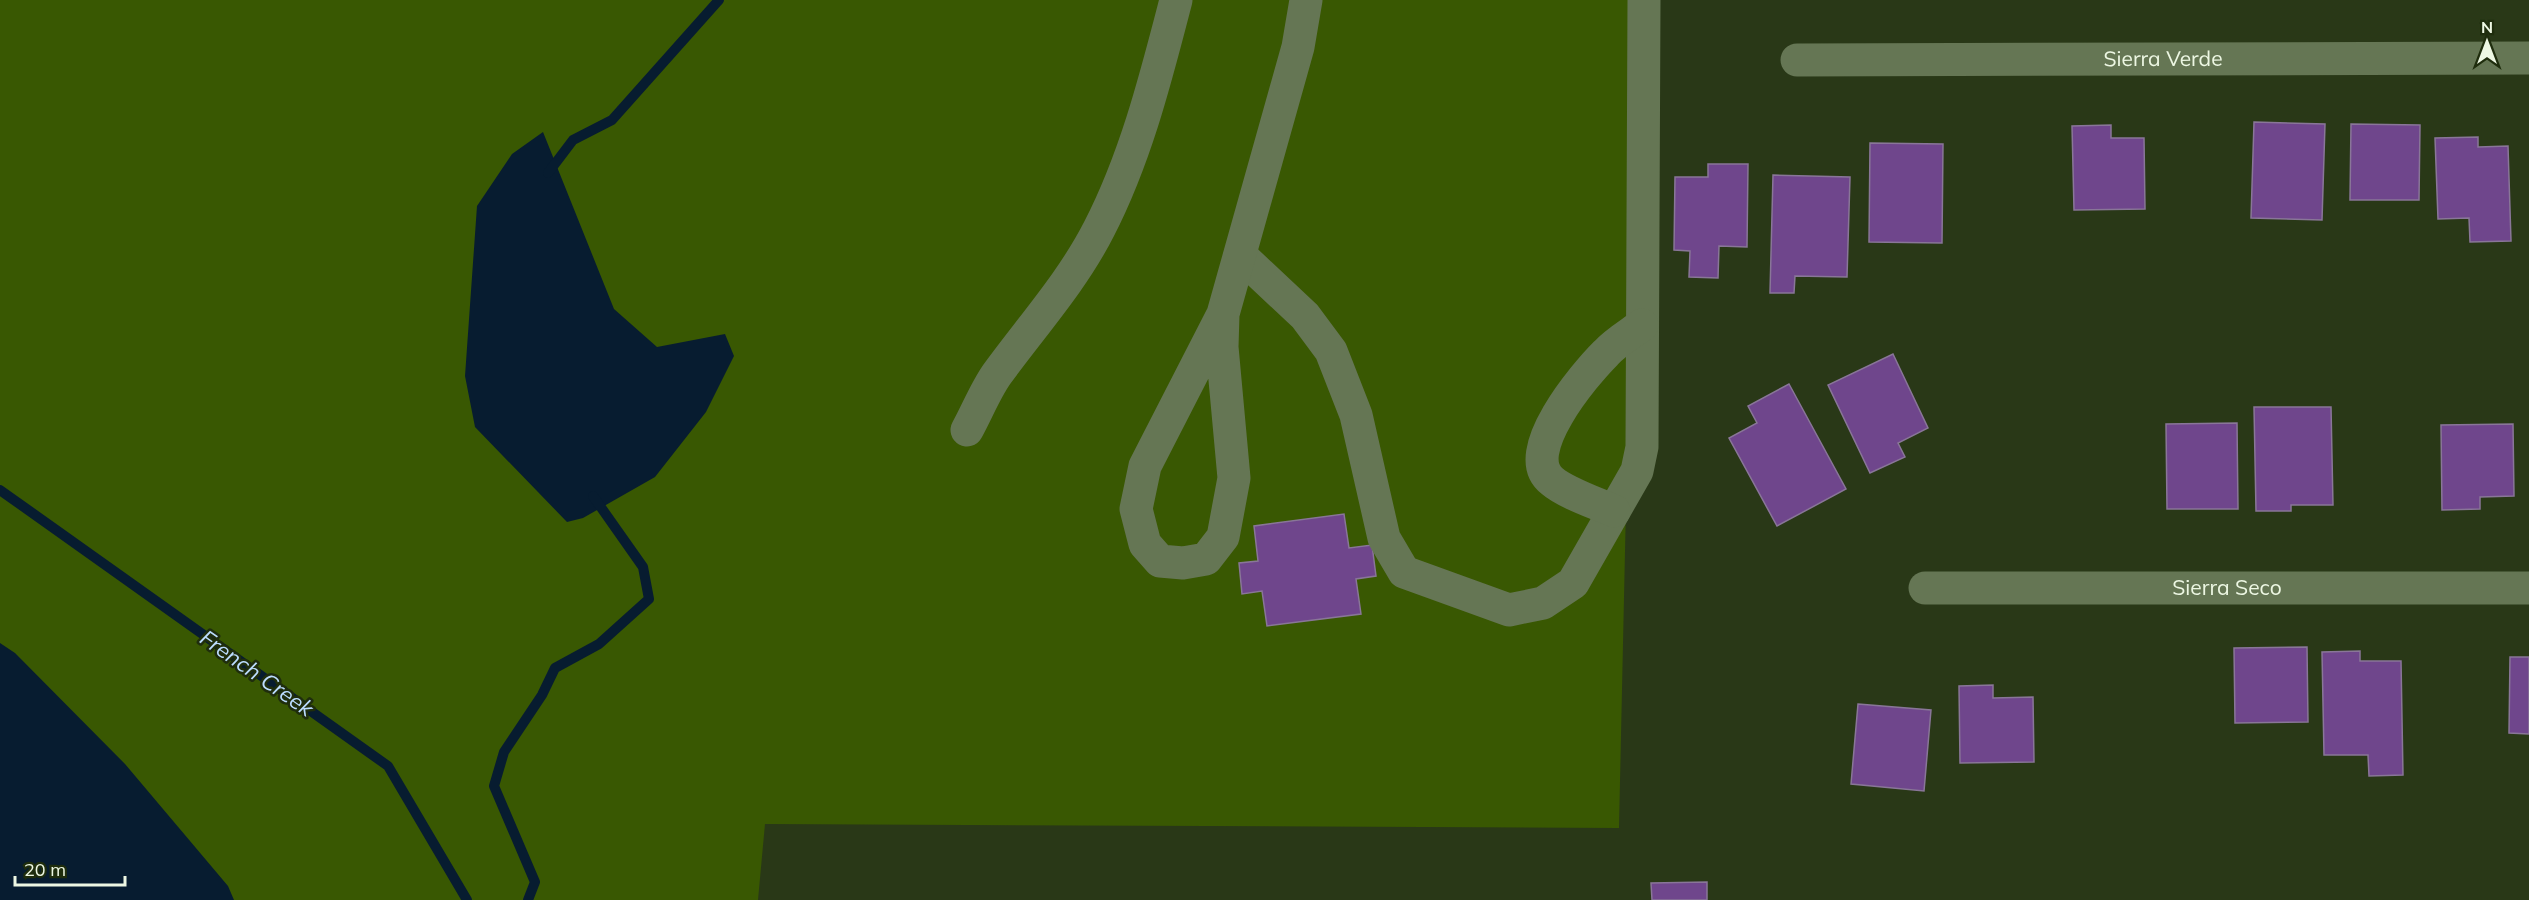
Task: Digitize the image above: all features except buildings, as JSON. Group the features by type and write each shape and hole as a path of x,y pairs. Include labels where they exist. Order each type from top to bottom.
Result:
{"street":[{"path":"967,430 996,376 1070,279 1099,229 1124,175 1153,86 1176,0"},
{"path":"1223,314 1222,347 1234,478 1223,537 1206,559 1183,563 1160,561 1145,544 1136,509 1145,466 1223,314 1298,47 1306,0"},
{"path":"1240,255 1305,316 1331,351 1356,415 1384,538 1404,572 1509,610 1544,603 1573,584 1637,471 1642,447 1644,0"},
{"name":"Sierra Verde","path":"1797,60 2529,58"},
{"path":"1614,511 1550,481 1540,461 1546,432 1578,387 1606,353 1642,325"},
{"name":"Sierra Seco","path":"1925,588 2529,588"}],"green space":[{"path":"0,0 1637,0 1619,828 765,824 758,900 0,900"}],"water":[{"path":"543,132 614,309 657,347 725,334 734,356 706,412 655,477 583,518 567,522 475,427 465,376 477,206 512,154"},
{"path":"0,643 15,653 125,764 228,886 234,900 0,900"}],"waterway":[{"path":"548,173 573,140 612,120 719,0"},
{"name":"French Creek","path":"0,490 388,766 467,900"},
{"path":"528,900 535,882 494,786 504,752 542,695 555,668 599,644 649,599 643,567 593,496"}]}
